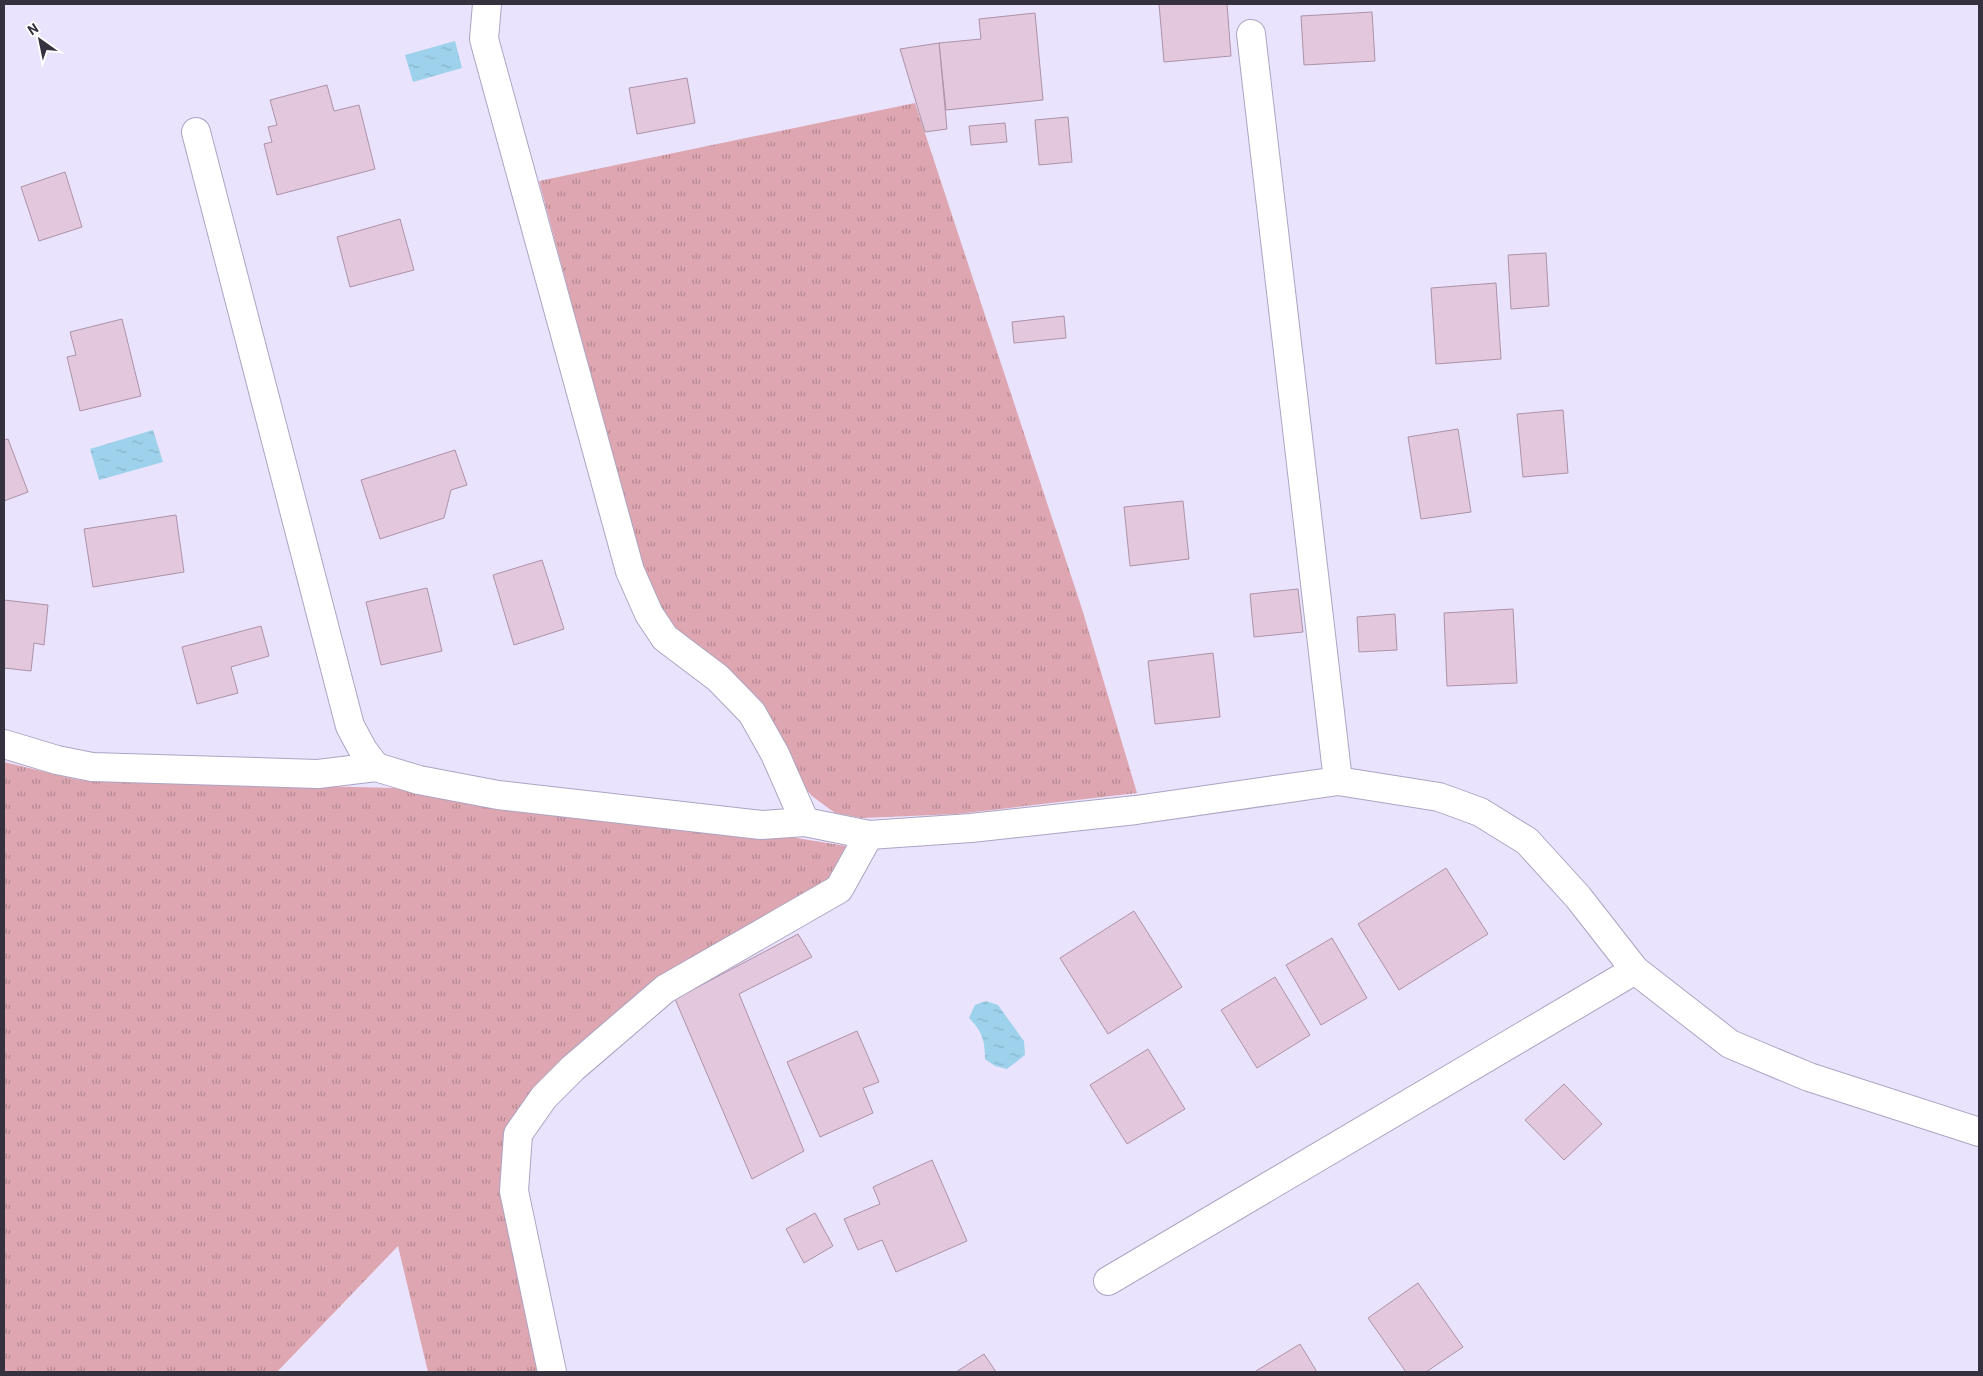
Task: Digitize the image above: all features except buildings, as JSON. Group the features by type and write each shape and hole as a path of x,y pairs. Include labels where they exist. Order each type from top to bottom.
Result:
{"street":[{"path":"487,4 484,40 630,571 649,614 665,638 718,678 752,714 775,754 805,822"},
{"path":"1252,34 1338,781"},
{"path":"196,132 350,726 376,767"},
{"path":"4,744 57,760 92,767 318,774 376,767 419,780 498,795 761,825 805,822 868,835 971,828 1117,812 1338,781 1439,797 1480,812 1527,840 1578,896 1635,970 1730,1044 1809,1077 1979,1132"},
{"path":"552,1372 514,1190 518,1134 544,1097 573,1068 665,989 840,889 868,835"},
{"path":"1108,1281 1635,970"}],"green space":[{"path":"915,103 1083,612 1137,793 957,814 862,818 835,813 812,796 796,777 755,698 739,680 684,638 667,618 643,570 539,181"},
{"path":"4,762 79,780 394,788 506,808 784,836 846,846 830,883 529,1095 503,1138 502,1190 542,1372 428,1372 398,1246 277,1372 4,1372"}],"water":[{"path":"455,41 462,68 413,82 405,55"},
{"path":"153,430 163,462 99,480 90,449"},
{"path":"986,1001 998,1005 1024,1041 1025,1055 1007,1069 995,1066 985,1059 982,1036 969,1018 975,1005"}]}
